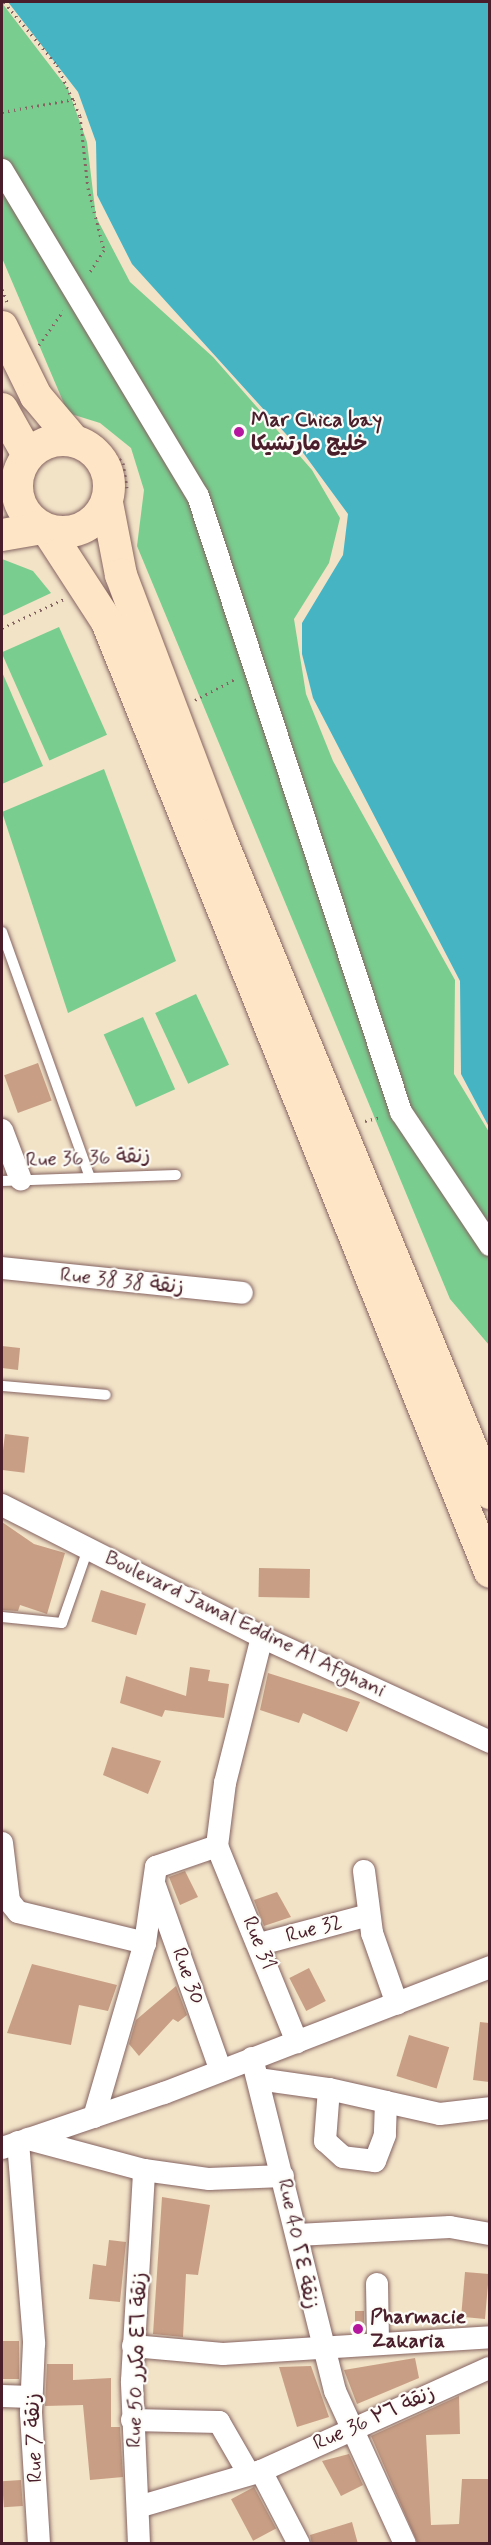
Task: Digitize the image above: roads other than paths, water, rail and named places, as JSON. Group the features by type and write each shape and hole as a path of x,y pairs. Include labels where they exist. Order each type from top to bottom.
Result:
{"main road":[{"path":"2,327 52,420 74,441"},
{"path":"2,409 22,509 45,529 89,588 489,1572"},
{"path":"16,470 57,440 74,441 88,447 108,472 107,503 121,575 172,710 489,1493"},
{"path":"2,535 45,529 83,529 107,503"}],"street":[{"path":"2,170 73,296 198,496 253,670 401,1112 489,1245"},
{"path":"2,1130 11,1180"},
{"name":"Rue 38 زنقة 38","path":"2,1268 242,1293"},
{"name":"Boulevard Jamal Eddine Al Afghani","path":"2,1505 89,1546 262,1637 489,1742"},
{"path":"94,2117 145,1943 153,1882 159,1864 217,1846 225,1783 262,1637"},
{"path":"2,1843 9,1901 18,1912 145,1943"},
{"name":"Rue 31","path":"217,1846 260,1944 297,2042"},
{"path":"364,1871 369,1916 397,2004"},
{"name":"Rue 30","path":"153,1882 221,2071"},
{"name":"Rue 32","path":"260,1944 369,1916"},
{"path":"255,2069 297,2042 489,1967"},
{"path":"16,2143 221,2071 255,2069 329,2089 440,2114 489,2108"},
{"name":"Rue 40 زنقة ٢٤","path":"255,2069 283,2176 321,2347 350,2427 405,2544"},
{"path":"329,2089 325,2141 356,2161 378,2157 386,2102"},
{"path":"16,2143 144,2170 209,2178 283,2176"},
{"name":"Rue 7 زنقة","path":"16,2143 33,2332 31,2397 39,2544"},
{"name":"Rue 50 زنقة ٤٦ مكرر","path":"138,2544 132,2420 133,2346 144,2170"},
{"path":"297,2235 450,2227 489,2234"},
{"path":"376,2284 378,2341"},
{"path":"133,2346 223,2354 378,2341 488,2337 489,2373"},
{"name":"Rue 36 زنقة ٣٦","path":"138,2507 255,2473 350,2427 489,2373"},
{"path":"2,2396 31,2397"},
{"path":"132,2420 219,2422 255,2473 299,2544"}],"lane":[{"path":"2,932 90,1178"},
{"name":"Rue 36 زنقة 36","path":"11,1180 176,1175"},
{"path":"2,1386 106,1395"},
{"path":"2,1617 62,1623 89,1546"}],"water":[{"path":"8,2 489,2 489,1127 461,1074 460,981 313,698 302,654 302,623 343,555 348,514 304,454 132,264 97,195 96,142 78,92"}],"place":[{"name":"Mar Chica bay خليج مارتشيكا","path":"239,432"},
{"name":"Pharmacie Zakaria","path":"358,2329"}]}
